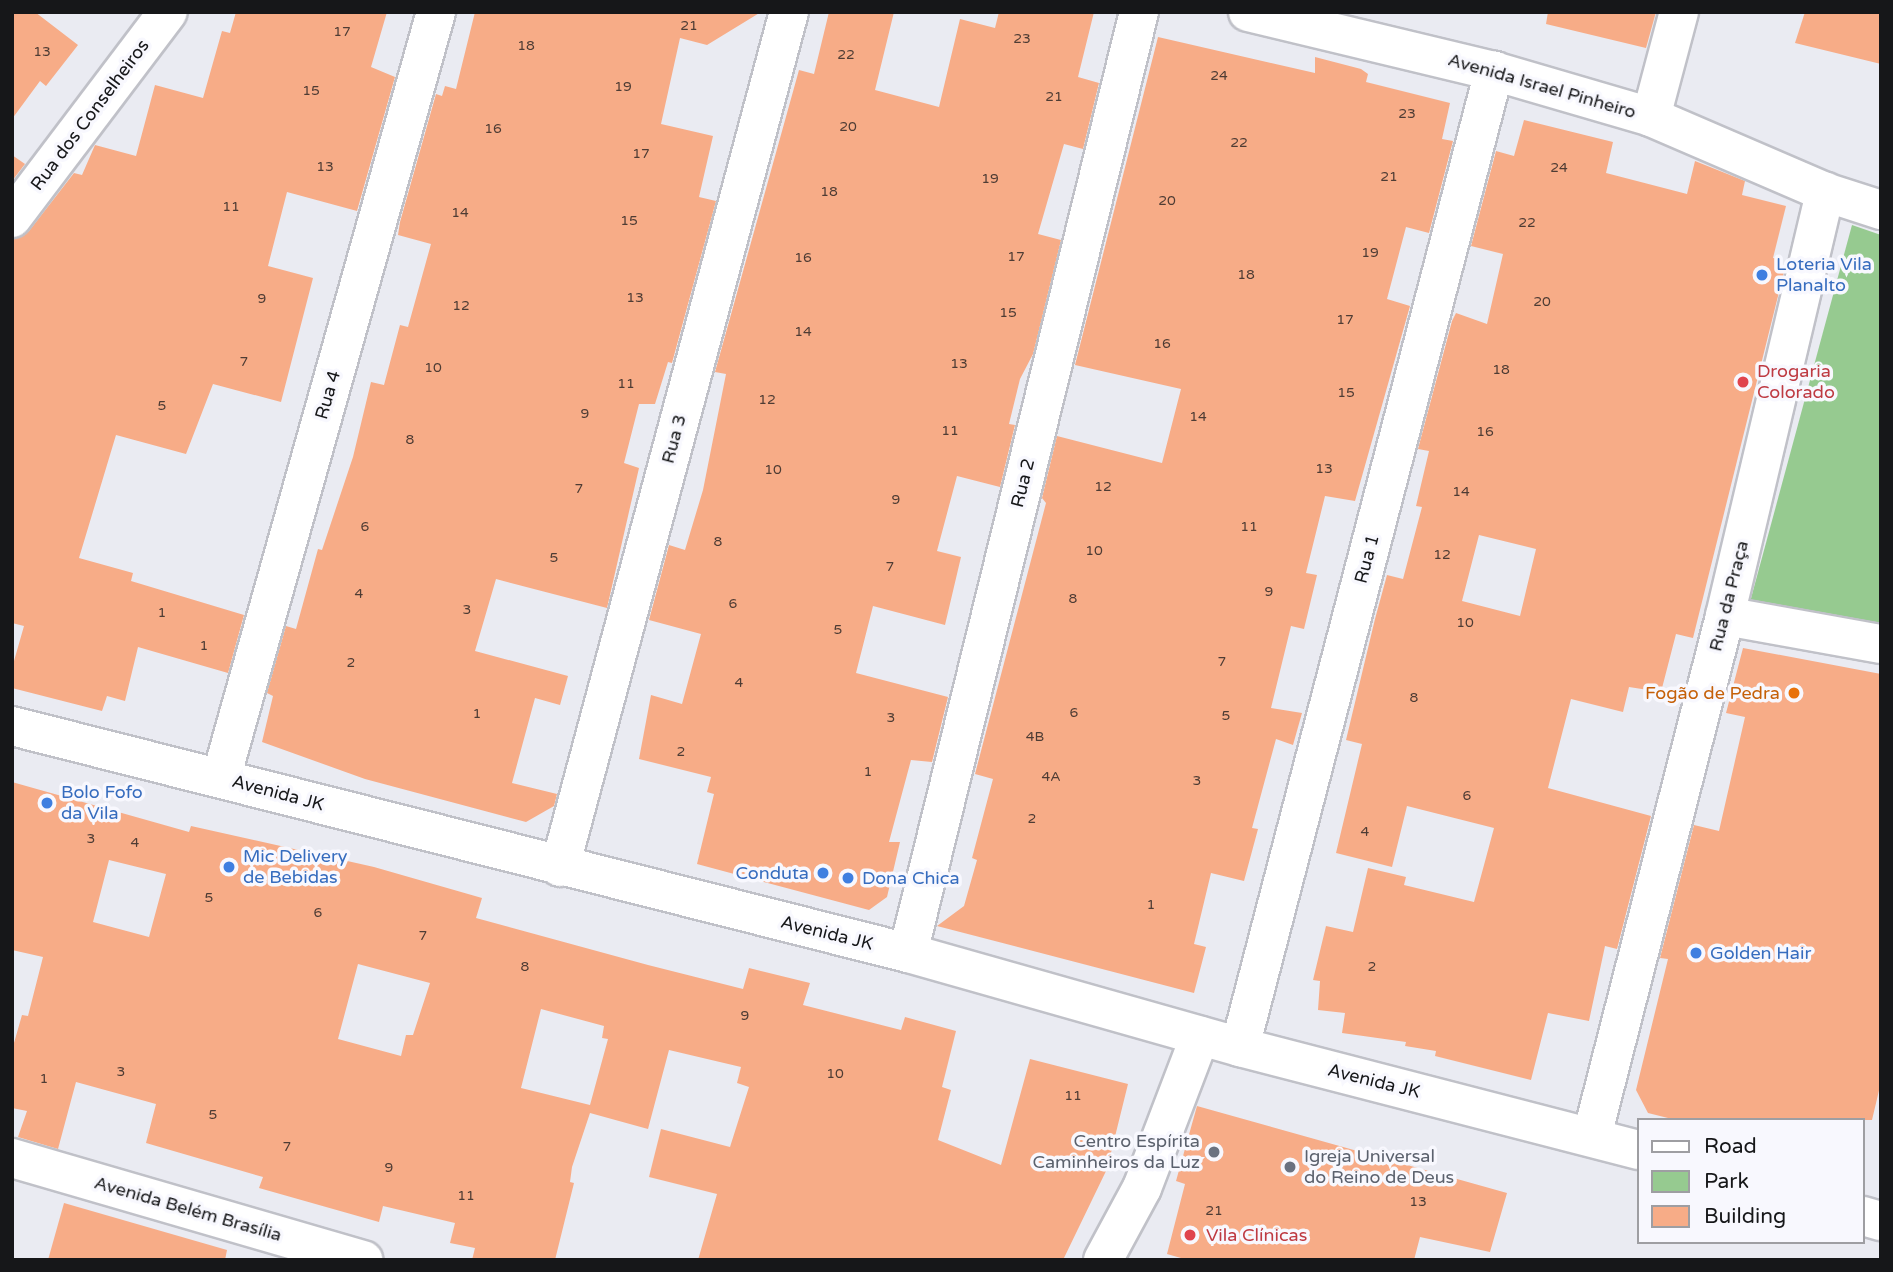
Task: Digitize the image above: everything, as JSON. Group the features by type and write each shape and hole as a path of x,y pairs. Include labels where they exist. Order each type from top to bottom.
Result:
{"street":[{"name":"Rua dos Conselheiros","path":"12,218 168,12"},
{"name":"Rua 4","path":"221,778 436,12"},
{"name":"Rua 3","path":"560,867 789,12"},
{"name":"Rua 2","path":"908,953 1139,12"},
{"name":"Avenida Israel Pinheiro","path":"1248,12 1494,71 1651,117 1825,192"},
{"path":"1651,117 1679,12"},
{"name":"Rua 1","path":"1240,1047 1494,71"},
{"path":"1825,192 1881,210"},
{"name":"Rua da Praça","path":"1592,1136 1725,616 1825,192"},
{"path":"1725,616 1881,644"},
{"name":"Avenida JK","path":"12,726 908,953 1240,1047 1638,1150"},
{"path":"1103,1260 1142,1188 1200,1036"},
{"name":"Avenida Belém Brasília","path":"12,1158 363,1260"}],"green space":[{"path":"1852,225 1881,235 1881,628 1750,602"}],"building":[{"path":"12,12 35,12 78,45 46,86 40,81 12,119"},
{"path":"236,12 387,12 371,67 395,77 357,211 287,192 268,266 313,278 281,402 213,384 186,454 116,435 79,558 133,573 131,581 244,615 228,673 138,647 125,701 107,696 102,711 12,688 12,668 24,626 12,623 12,239 29,231 74,173 82,175 95,145 136,156 155,85 203,98 222,31 230,33"},
{"path":"475,12 761,12 707,45 680,38 661,124 713,136 699,197 716,201 672,363 668,362 655,404 639,404 624,463 639,468 607,608 496,579 475,651 568,676 560,705 535,698 512,783 557,794 554,806 526,822 365,779 262,742 273,696 267,693 286,626 296,629 318,549 322,550 353,457 371,382 384,385 400,325 408,327 431,244 398,235 400,222 436,94 442,96 445,86 456,89"},
{"path":"829,12 894,12 875,90 939,107 960,19 995,28 999,12 1094,12 1078,77 1099,83 1083,149 1064,144 1038,234 1061,240 1033,354 1020,379 1009,424 1015,425 1000,487 957,476 937,551 961,557 945,625 873,606 856,673 948,697 932,762 911,760 889,842 900,842 887,897 869,910 697,864 714,794 707,792 711,777 639,759 651,695 682,704 701,634 649,620 669,545 685,550 703,490 726,374 715,372 799,70 814,74"},
{"path":"1548,12 1656,12 1646,48 1546,24"},
{"path":"1805,12 1881,12 1881,64 1795,43"},
{"path":"1158,37 1315,73 1315,57 1361,69 1368,74 1366,82 1450,103 1442,139 1453,141 1429,233 1406,227 1387,299 1410,306 1355,501 1325,496 1306,573 1317,575 1304,629 1291,626 1271,708 1302,713 1293,745 1276,739 1252,828 1258,829 1244,881 1211,873 1194,944 1206,947 1194,993 937,926 964,906 977,860 972,858 993,779 975,774 1046,503 1042,498 1057,436 1162,463 1181,389 1075,365"},
{"path":"1524,120 1613,142 1606,173 1687,194 1695,161 1745,181 1742,195 1786,206 1773,258 1778,259 1775,269 1784,272 1693,638 1676,634 1661,692 1629,687 1623,712 1571,699 1548,788 1651,816 1617,949 1605,946 1589,1021 1548,1013 1531,1080 1435,1056 1436,1051 1405,1046 1406,1042 1342,1033 1345,1013 1318,1010 1320,981 1313,980 1326,926 1353,932 1368,868 1406,877 1404,885 1474,902 1494,828 1407,806 1392,867 1336,853 1362,744 1346,740 1375,619 1387,575 1403,579 1422,507 1416,506 1429,451 1418,449 1456,313 1487,324 1503,254 1471,246 1496,151 1514,156","holes":["1479,535 1536,549 1520,616 1462,601"]},
{"path":"12,155 25,164 12,181"},
{"path":"1743,648 1881,674 1881,1082 1872,1120 1668,1118 1648,1113 1636,1090 1668,959 1660,958 1694,825 1719,831 1745,717 1726,713"},
{"path":"12,782 189,832 191,826 374,867 482,898 476,918 648,965 743,989 749,968 810,983 803,1005 901,1030 905,1017 956,1031 942,1087 951,1090 938,1140 1001,1165 1030,1059 1128,1084 1107,1169 1063,1260 698,1260 717,1194 649,1177 661,1129 730,1147 749,1087 737,1083 741,1067 669,1050 648,1129 590,1113 572,1167 570,1182 574,1183 555,1260 472,1260 475,1248 450,1243 455,1223 383,1206 379,1222 259,1188 263,1177 146,1143 156,1104 76,1082 58,1149 18,1137 27,1111 12,1108 12,1050 22,1015 28,1016 43,957 12,950","holes":["109,860 166,874 149,937 93,922","358,964 430,983 413,1035 406,1035 401,1056 338,1039","541,1009 604,1026 602,1038 608,1039 590,1105 521,1088"]},
{"path":"1197,1106 1507,1193 1490,1252 1420,1237 1414,1260 1188,1260 1167,1254 1185,1184 1176,1181"},
{"path":"64,1203 227,1250 225,1260 48,1260"}],"place":[{"name":"Loteria Vila Planalto","path":"1762,275"},
{"name":"Drogaria Colorado","path":"1743,382"},
{"name":"Fogão de Pedra","path":"1794,693"},
{"name":"Bolo Fofo da Vila","path":"47,803"},
{"name":"Mic Delivery de Bebidas","path":"229,867"},
{"name":"Conduta","path":"823,873"},
{"name":"Dona Chica","path":"848,878"},
{"name":"Golden Hair","path":"1696,953"},
{"name":"Centro Espírita Caminheiros da Luz","path":"1214,1152"},
{"name":"Igreja Universal do Reino de Deus","path":"1290,1167"},
{"name":"Vila Clínicas","path":"1190,1235"}]}
